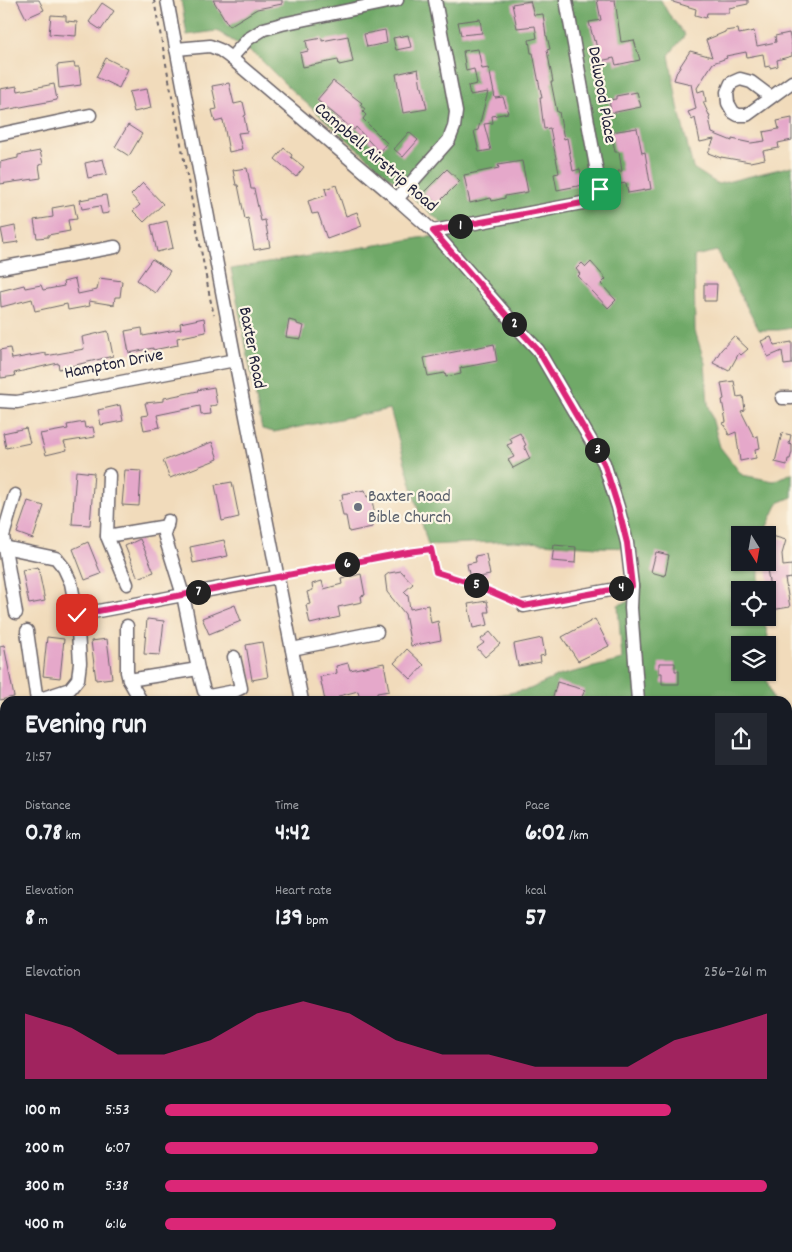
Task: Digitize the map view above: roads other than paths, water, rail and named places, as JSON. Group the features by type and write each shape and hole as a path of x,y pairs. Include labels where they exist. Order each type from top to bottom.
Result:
{"street":[{"name":"Baxter Road","path":"167,0 301,696"},
{"path":"231,58 248,39 264,29 397,0"},
{"path":"397,199 449,140 454,127 456,112 435,0"},
{"name":"Delwood Place","path":"433,231 593,201 600,196 566,0"},
{"name":"Campbell Airstrip Road","path":"176,49 210,46 231,58 433,231 538,350 604,463 618,507 627,543 632,586 631,608 638,696"},
{"path":"771,97 792,82"},
{"path":"0,134 90,116"},
{"path":"0,268 115,247"},
{"name":"Hampton Drive","path":"0,401 17,402 235,360"},
{"path":"109,475 106,536 127,584"},
{"path":"15,495 3,536 16,613"},
{"path":"106,536 167,524 164,534 183,595 204,691 209,696 241,688 234,657"},
{"path":"4,547 56,558 64,568 71,583 77,615 80,662 78,679 70,689 49,696"},
{"path":"77,615 278,577"},
{"path":"524,606 632,586"},
{"path":"126,626 127,672 129,680 138,696"},
{"path":"27,631 36,696"},
{"path":"292,649 377,632"},
{"path":"129,680 198,668"}],"place":[{"name":"Baxter Road Bible Church","path":"358,507"}]}
